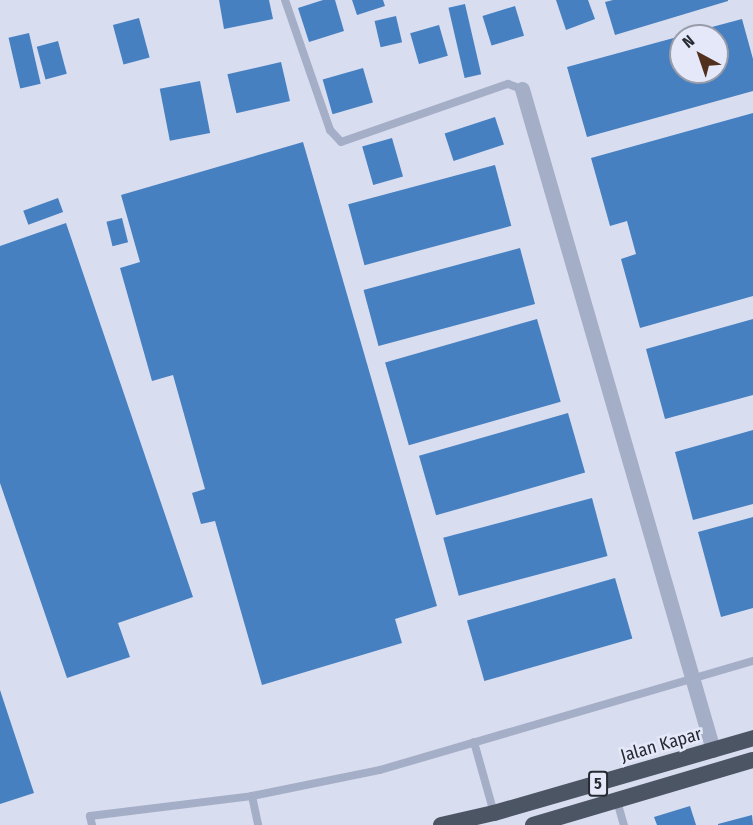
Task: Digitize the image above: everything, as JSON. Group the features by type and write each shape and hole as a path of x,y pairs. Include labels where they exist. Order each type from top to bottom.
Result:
{"highway":[{"name":"Jalan Kapar","path":"441,825 494,813 753,738"},
{"name":"5","path":"533,825 753,760"}],"street":[{"path":"522,89 713,750"}],"lane":[{"path":"285,0 330,130 341,142 508,84 522,89"},
{"path":"92,825 90,816 252,796 380,770 753,661"},
{"path":"474,742 494,813"},
{"path":"252,796 258,825"},
{"path":"617,801 624,825"}],"building":[{"path":"219,0 269,0 273,19 224,29"},
{"path":"323,0 335,0 344,31 309,42 298,8"},
{"path":"352,0 383,0 385,6 357,15"},
{"path":"556,0 588,0 595,19 566,30"},
{"path":"613,0 728,1 615,35 605,2"},
{"path":"465,4 481,74 465,78 448,8"},
{"path":"515,6 524,36 492,46 482,16"},
{"path":"396,16 402,42 381,47 375,21"},
{"path":"139,18 150,58 124,65 113,25"},
{"path":"742,19 753,59 753,91 587,137 567,67 669,39 669,84 729,84 729,24 723,24"},
{"path":"439,25 448,56 419,64 410,33"},
{"path":"29,33 41,84 20,88 9,38"},
{"path":"58,41 67,74 46,80 37,47"},
{"path":"281,62 290,101 236,113 227,74"},
{"path":"363,68 373,103 333,114 323,80"},
{"path":"200,81 210,133 170,141 160,89"},
{"path":"753,113 753,296 640,328 621,259 636,254 627,221 610,226 591,158"},
{"path":"495,117 504,145 454,161 445,133"},
{"path":"392,138 403,176 373,185 362,147"},
{"path":"303,142 437,606 395,619 402,643 262,685 215,521 201,524 192,493 205,489 173,375 152,381 120,268 140,262 121,195"},
{"path":"495,165 511,226 364,265 348,204"},
{"path":"58,198 63,212 28,225 23,211"},
{"path":"122,218 128,242 113,246 106,222"},
{"path":"66,223 193,597 118,623 130,657 67,678 0,483 0,246"},
{"path":"520,248 535,304 379,346 364,290"},
{"path":"537,319 561,402 409,445 385,363"},
{"path":"753,319 753,395 665,419 646,349"},
{"path":"568,413 585,473 436,515 419,456"},
{"path":"753,430 753,504 693,520 675,452"},
{"path":"592,498 608,556 459,596 443,538"},
{"path":"753,517 753,608 721,617 698,532"},
{"path":"615,578 632,639 484,681 467,620"},
{"path":"0,690 34,793 0,804"},
{"path":"690,806 696,825 657,825 654,817"},
{"path":"752,815 753,825 718,825 718,824"}]}
